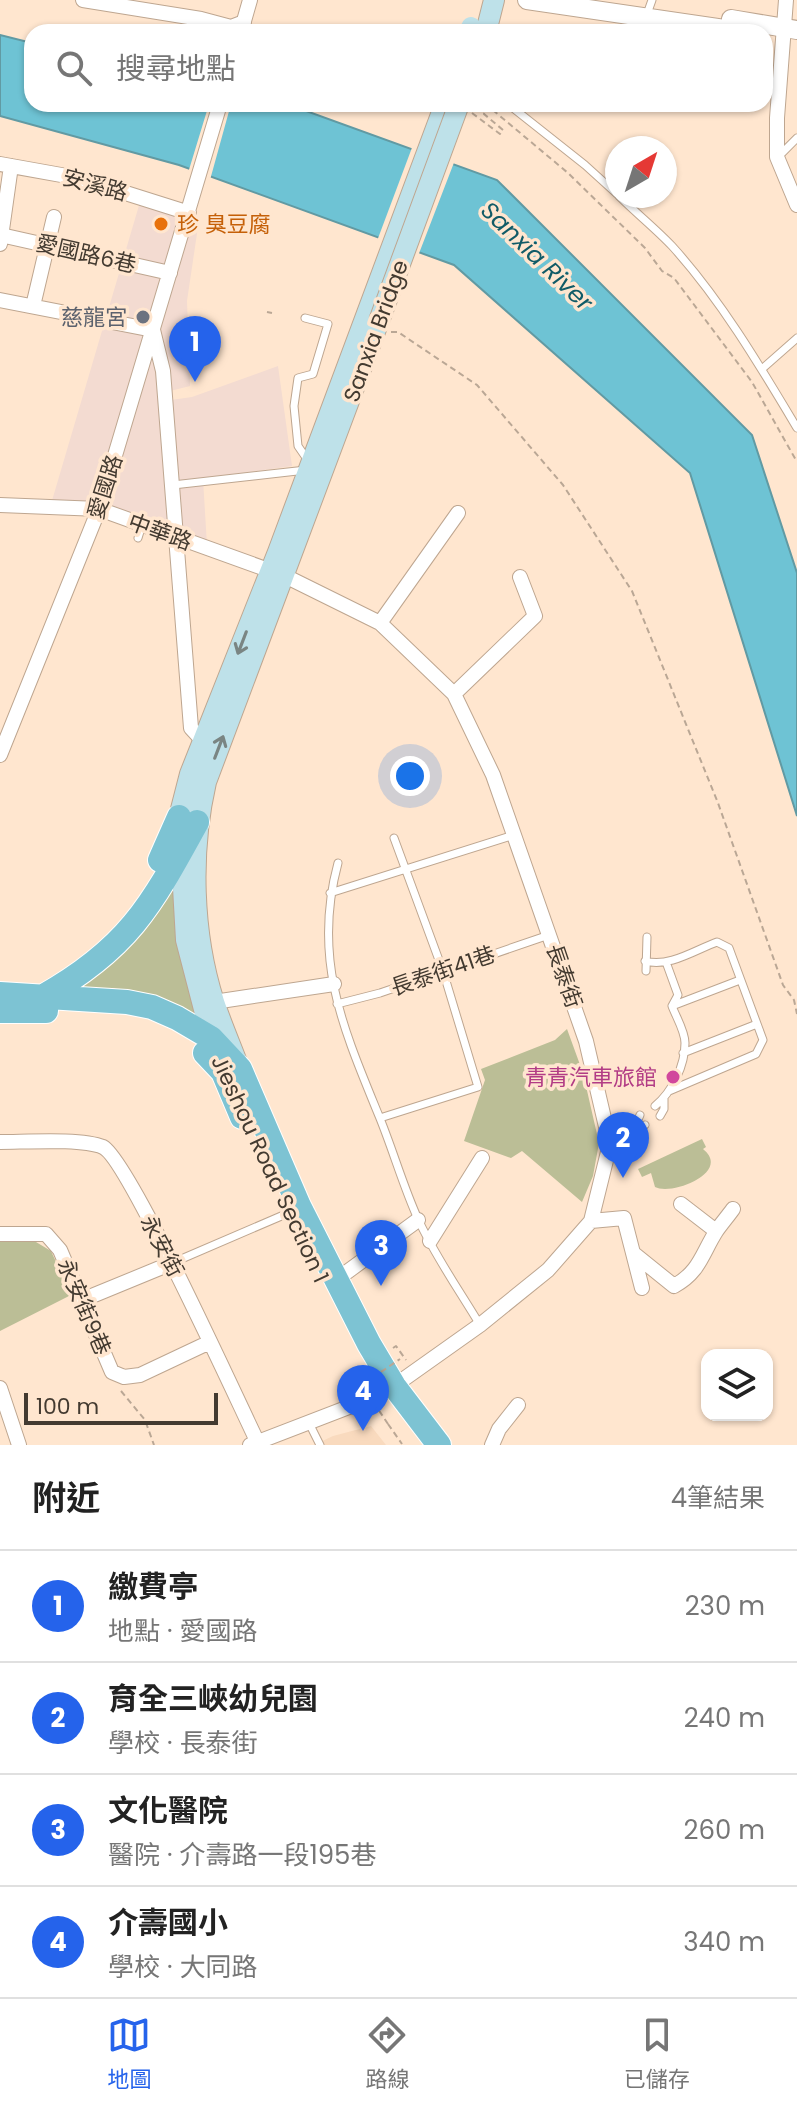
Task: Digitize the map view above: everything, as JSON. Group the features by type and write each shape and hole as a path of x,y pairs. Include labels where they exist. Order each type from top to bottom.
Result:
{"main road":[{"path":"479,24 481,0"},
{"path":"482,24 494,0"},
{"name":"Sanxia Bridge","path":"281,564 453,112"},
{"name":"Sanxia Bridge","path":"281,564 309,467 373,323"},
{"name":"Jieshou Road Section 1","path":"281,564 203,741 188,819 200,937 231,1070 286,1214 374,1387 419,1445"},
{"name":"Jieshou Road Section 1","path":"188,819 206,782 281,564"},
{"path":"44,996 109,953 133,928 161,889 179,854 188,819"},
{"path":"8,1002 90,950 119,923 188,819"},
{"name":"Jieshou Road Section 1","path":"179,854 186,940 211,1038"},
{"path":"8,1002 44,996 127,1002 152,1007 211,1038 231,1070"},
{"path":"8,1002 123,1015 147,1021 198,1046 231,1070"},
{"name":"Jieshou Road Section 1","path":"231,1070 369,1344 374,1387 439,1445"}],"street":[{"path":"83,0 220,24"},
{"path":"246,24 250,0"},
{"path":"597,0 733,24"},
{"path":"786,0 777,157 797,205"},
{"path":"531,4 649,8 713,24"},
{"name":"愛國路","path":"0,755 70,596 218,112"},
{"path":"1,240 5,165"},
{"name":"安溪路","path":"5,165 78,178 189,213"},
{"path":"33,306 54,217"},
{"name":"愛國路6巷","path":"1,240 47,246 170,273"},
{"path":"0,300 153,330 168,396 173,485 169,538 185,702 191,728 203,741"},
{"name":"中華路","path":"0,505 99,509 140,532 281,564"},
{"path":"380,623 458,513"},
{"name":"長泰街","path":"254,1444 309,1423 480,1325 548,1270 591,1221 610,1144 586,1041 493,775 454,694 380,623 281,564"},
{"path":"454,694 535,616 520,577"},
{"path":"214,1002 334,984"},
{"name":"永安街","path":"0,1142 89,1143 106,1148 120,1167 172,1263 254,1444"},
{"path":"430,1241 482,1158"},
{"path":"681,1204 716,1231"},
{"path":"633,1253 674,1286 689,1278 705,1255 716,1231 733,1209"},
{"path":"591,1221 624,1218 642,1288"},
{"path":"336,1280 418,1220"},
{"name":"永安街9巷","path":"0,1234 46,1234 60,1250 112,1372 124,1377 140,1375 210,1342"},
{"path":"82,1300 172,1263"},
{"path":"0,1388 19,1445"},
{"path":"492,1445 499,1429 518,1405"}],"lane":[{"path":"518,112 605,183"},
{"path":"777,157 797,138"},
{"path":"632,208 672,247 762,369 797,428"},
{"path":"173,485 309,467 298,446 294,406 298,378 313,374 328,324 305,318"},
{"path":"762,369 797,338"},
{"path":"330,893 514,835"},
{"path":"380,1118 478,1087 443,971 394,838"},
{"path":"338,863 330,893 327,929 337,1004 349,1045 418,1220 480,1325"},
{"name":"長泰街41巷","path":"337,1004 380,993 549,935"},
{"path":"646,971 647,937"},
{"path":"645,961 655,964 666,962 717,942 729,948 763,1040 756,1054 669,1091"},
{"path":"655,1106 664,1099 679,1075 685,1042 672,1006 678,995 666,962"},
{"path":"672,1006 740,980"},
{"path":"683,1053 757,1024"},
{"path":"660,1116 664,1099"},
{"path":"633,1131 640,1115"},
{"path":"610,1144 645,1125"},
{"path":"172,1263 286,1214"},
{"path":"309,1423 320,1445"}],"path":[{"path":"471,112 500,134 503,130 484,112"},
{"path":"494,112 568,173 645,248 662,271 674,278 752,382 797,462"},
{"path":"267,312 272,313"},
{"path":"373,323 398,332 477,385 563,485 632,591 718,803 783,985 794,1000 797,1014"},
{"path":"402,1444 374,1387 400,1359 393,1348 396,1346 404,1358"},
{"path":"112,1372 117,1385 145,1420 154,1445"}],"shaded area":[{"path":"140,202 199,220 187,301 190,386 170,391 171,400 192,397 278,366 292,466 203,479 207,545 51,504"},
{"path":"371,1426 386,1445 314,1445 333,1436"}],"green space":[{"path":"175,882 199,1020 147,995 111,988 66,990 120,956 147,927"},
{"path":"567,1029 583,1073 599,1143 593,1176 582,1202 522,1151 511,1158 464,1141 485,1080 481,1069 555,1040"},
{"path":"702,1139 710,1166 696,1180 663,1189 655,1187 651,1173 642,1177 638,1169"},
{"path":"31,1239 51,1251 71,1295 0,1331 0,1241"}],"water":[{"name":"Sanxia River","path":"0,35 24,41 24,112 309,112 497,180 752,435 797,573 797,816 690,473 454,265 179,165 0,116"}],"pier":[{"path":"207,112 229,112 210,180 188,173"},
{"path":"413,145 455,160 418,256 377,241"}],"place":[{"name":"珍 臭豆腐","path":"161,224"},
{"name":"慈龍宮","path":"143,317"},
{"name":"繳費亭","path":"195,382"},
{"name":"青青汽車旅館","path":"673,1077"},
{"name":"育全三峽幼兒園","path":"623,1178"},
{"name":"文化醫院","path":"381,1286"},
{"name":"介壽國小","path":"363,1431"}]}
